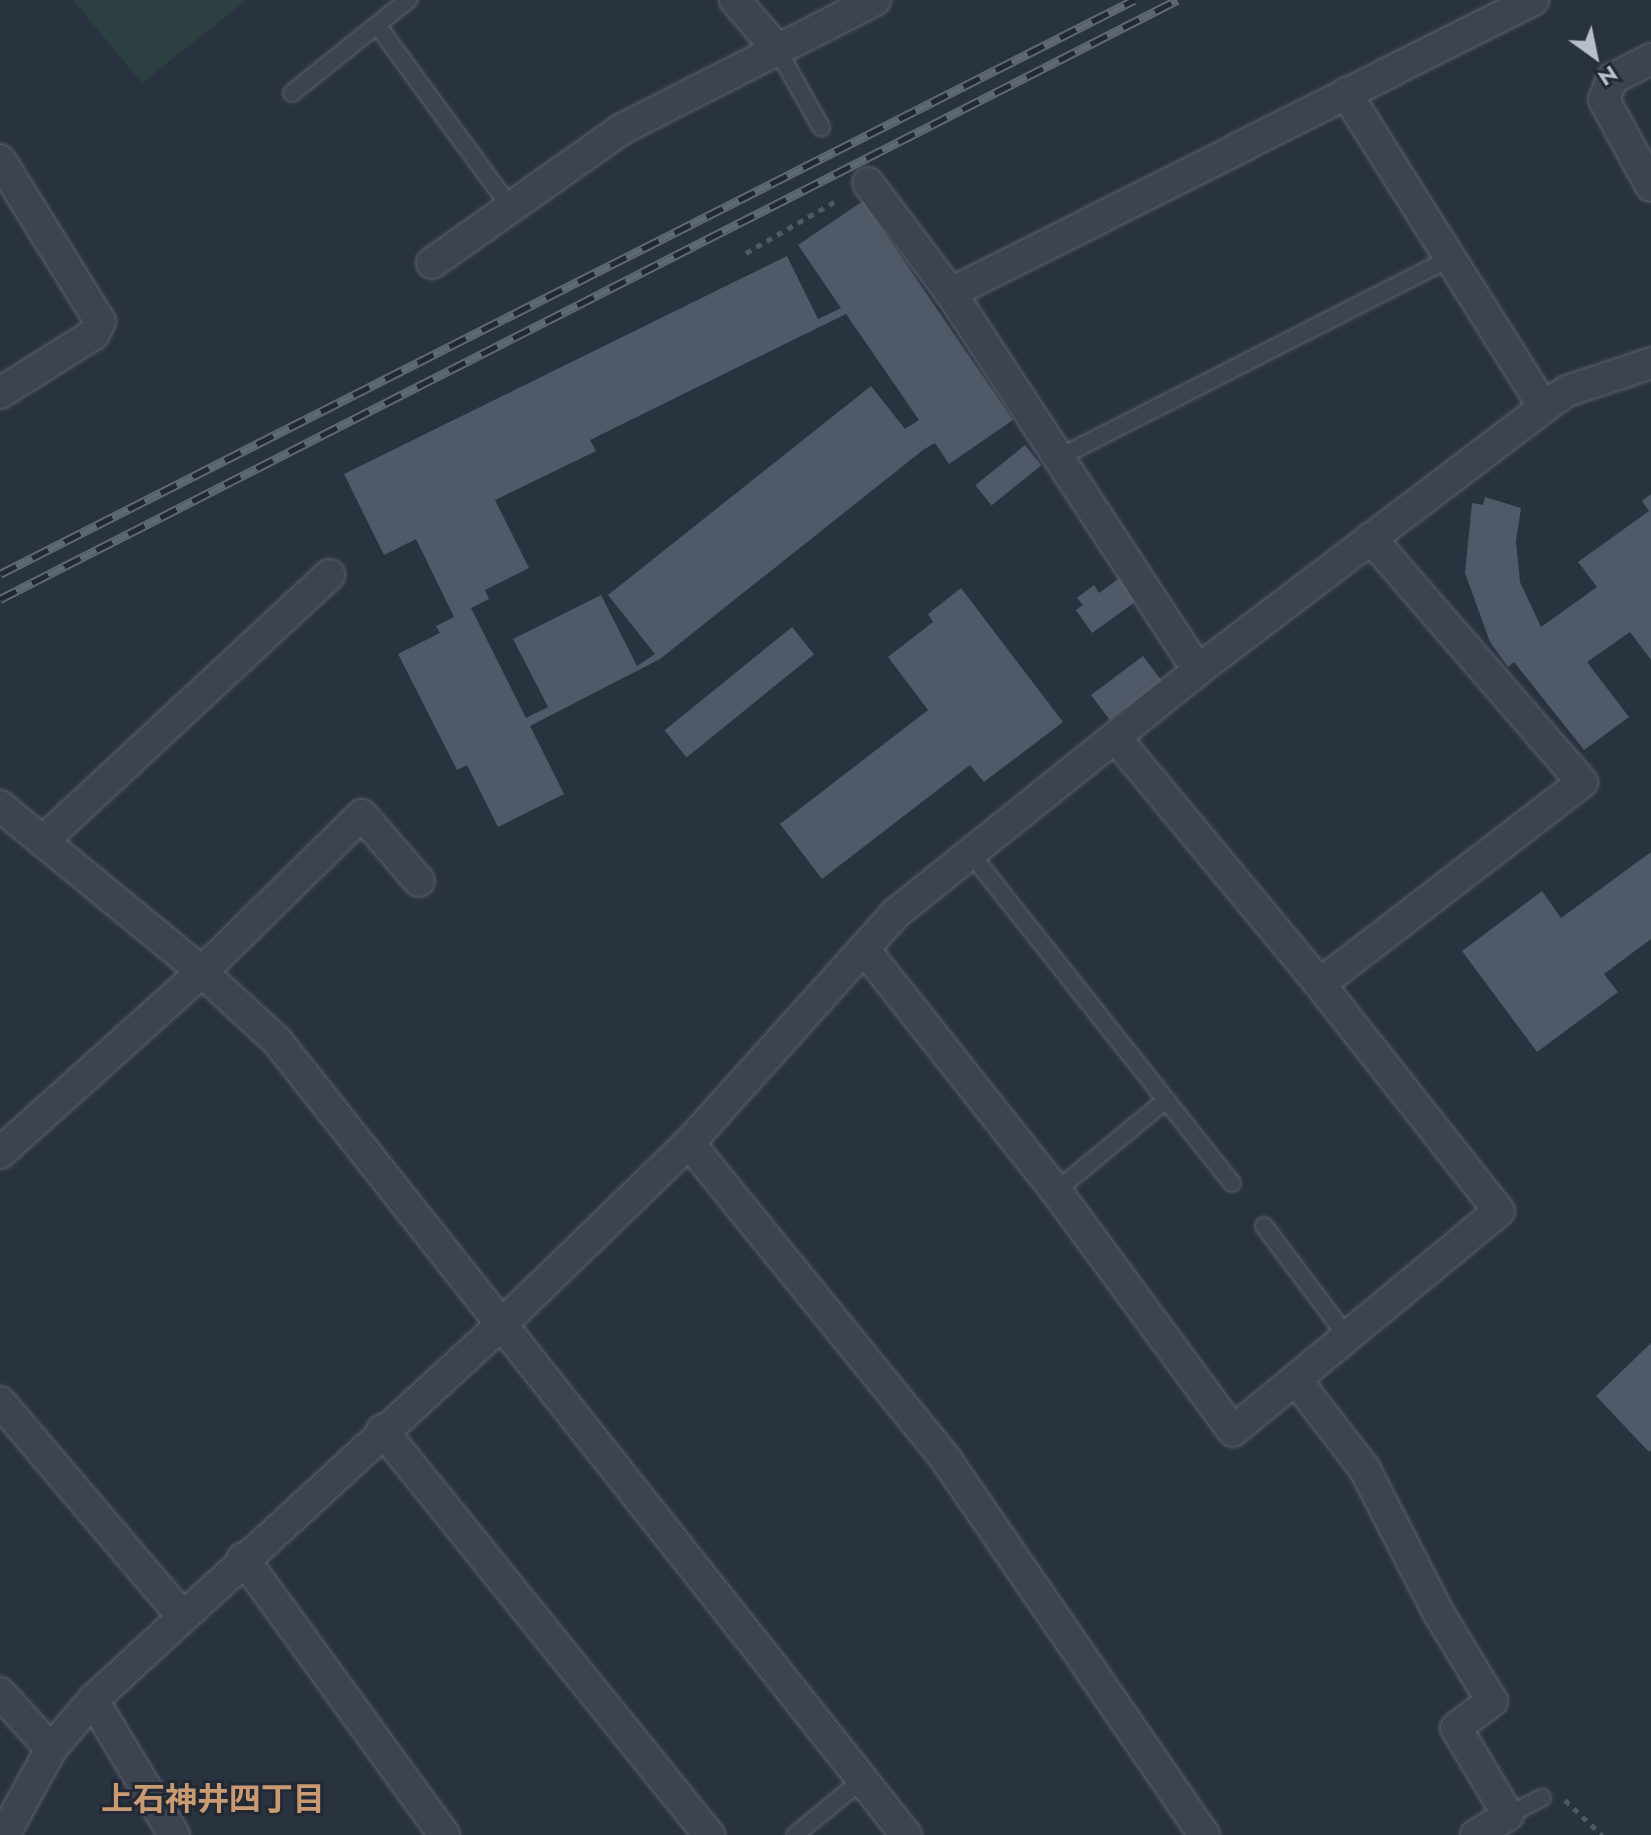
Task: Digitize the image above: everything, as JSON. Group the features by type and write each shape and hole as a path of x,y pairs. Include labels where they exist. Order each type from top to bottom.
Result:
{"street":[{"path":"735,0 777,49"},
{"path":"432,263 513,211 622,129 875,0"},
{"path":"951,293 1533,0"},
{"path":"1651,59 1612,79 1604,100 1651,186"},
{"path":"1346,93 1544,407"},
{"path":"0,160 100,321 94,334 0,393"},
{"path":"868,183 951,293 1198,670"},
{"path":"4,1835 51,1749 93,1700 382,1430 501,1325 689,1143 895,914 1198,670 1544,407 1567,391 1651,363"},
{"path":"1320,984 1582,782 1371,538"},
{"path":"43,841 329,575"},
{"path":"865,950 1056,1191 1233,1431 1499,1211 1320,984 1116,738"},
{"path":"0,806 202,972 277,1041 906,1835"},
{"path":"0,1153 202,972 362,815 419,881"},
{"path":"689,1143 947,1461 1204,1835"},
{"path":"1296,1380 1364,1468 1438,1612 1492,1701 1456,1728 1508,1815 1476,1835"},
{"path":"0,1402 181,1615"},
{"path":"382,1430 709,1835"},
{"path":"243,1558 444,1835"},
{"path":"0,1693 51,1749"},
{"path":"93,1700 174,1835"}],"lane":[{"path":"292,93 408,0"},
{"path":"377,25 513,211"},
{"path":"777,49 821,127"},
{"path":"1060,457 1451,258"},
{"path":"971,854 1232,1183"},
{"path":"1056,1191 1166,1100"},
{"path":"1264,1226 1348,1338"},
{"path":"795,1835 862,1780"},
{"path":"1508,1815 1550,1796"}],"path":[{"path":"746,253 868,183"},
{"path":"1550,1796 1602,1835"}],"shaded area":[{"path":"73,0 247,0 142,83"}],"building":[{"path":"863,201 1013,420 949,464 935,443 923,450 660,659 530,726 564,794 498,827 467,765 457,770 398,654 440,633 436,626 454,617 416,539 384,555 344,474 787,256 818,319 841,308 798,245","holes":["846,314 919,420 905,429 871,386 608,595 655,654 637,666 601,595 513,639 548,707 526,718 471,608 489,599 485,590 529,568 495,500 596,451 590,440"]},
{"path":"1025,445 1041,465 992,505 975,485"},
{"path":"1651,494 1651,660 1630,632 1587,662 1629,717 1584,750 1514,662 1508,667 1490,642 1465,573 1472,503 1483,505 1485,497 1521,508 1516,541 1520,582 1541,627 1597,587 1578,562 1649,511 1642,501"},
{"path":"1121,577 1138,600 1092,633 1076,610 1083,605 1077,598 1094,585 1099,593"},
{"path":"961,588 1063,722 984,782 970,765 822,879 780,824 928,710 888,657 933,622 928,614"},
{"path":"792,627 814,654 687,757 665,730"},
{"path":"1143,656 1162,681 1110,720 1091,695"},
{"path":"1651,852 1651,939 1604,974 1618,992 1537,1052 1462,951 1542,891 1561,918"},
{"path":"1651,1343 1651,1450 1649,1452 1596,1396"}],"railway":[{"path":"0,574 1134,0"},
{"path":"0,599 1177,0"}],"district":[{"name":"上石神井四丁目","path":"213,1799"}]}
